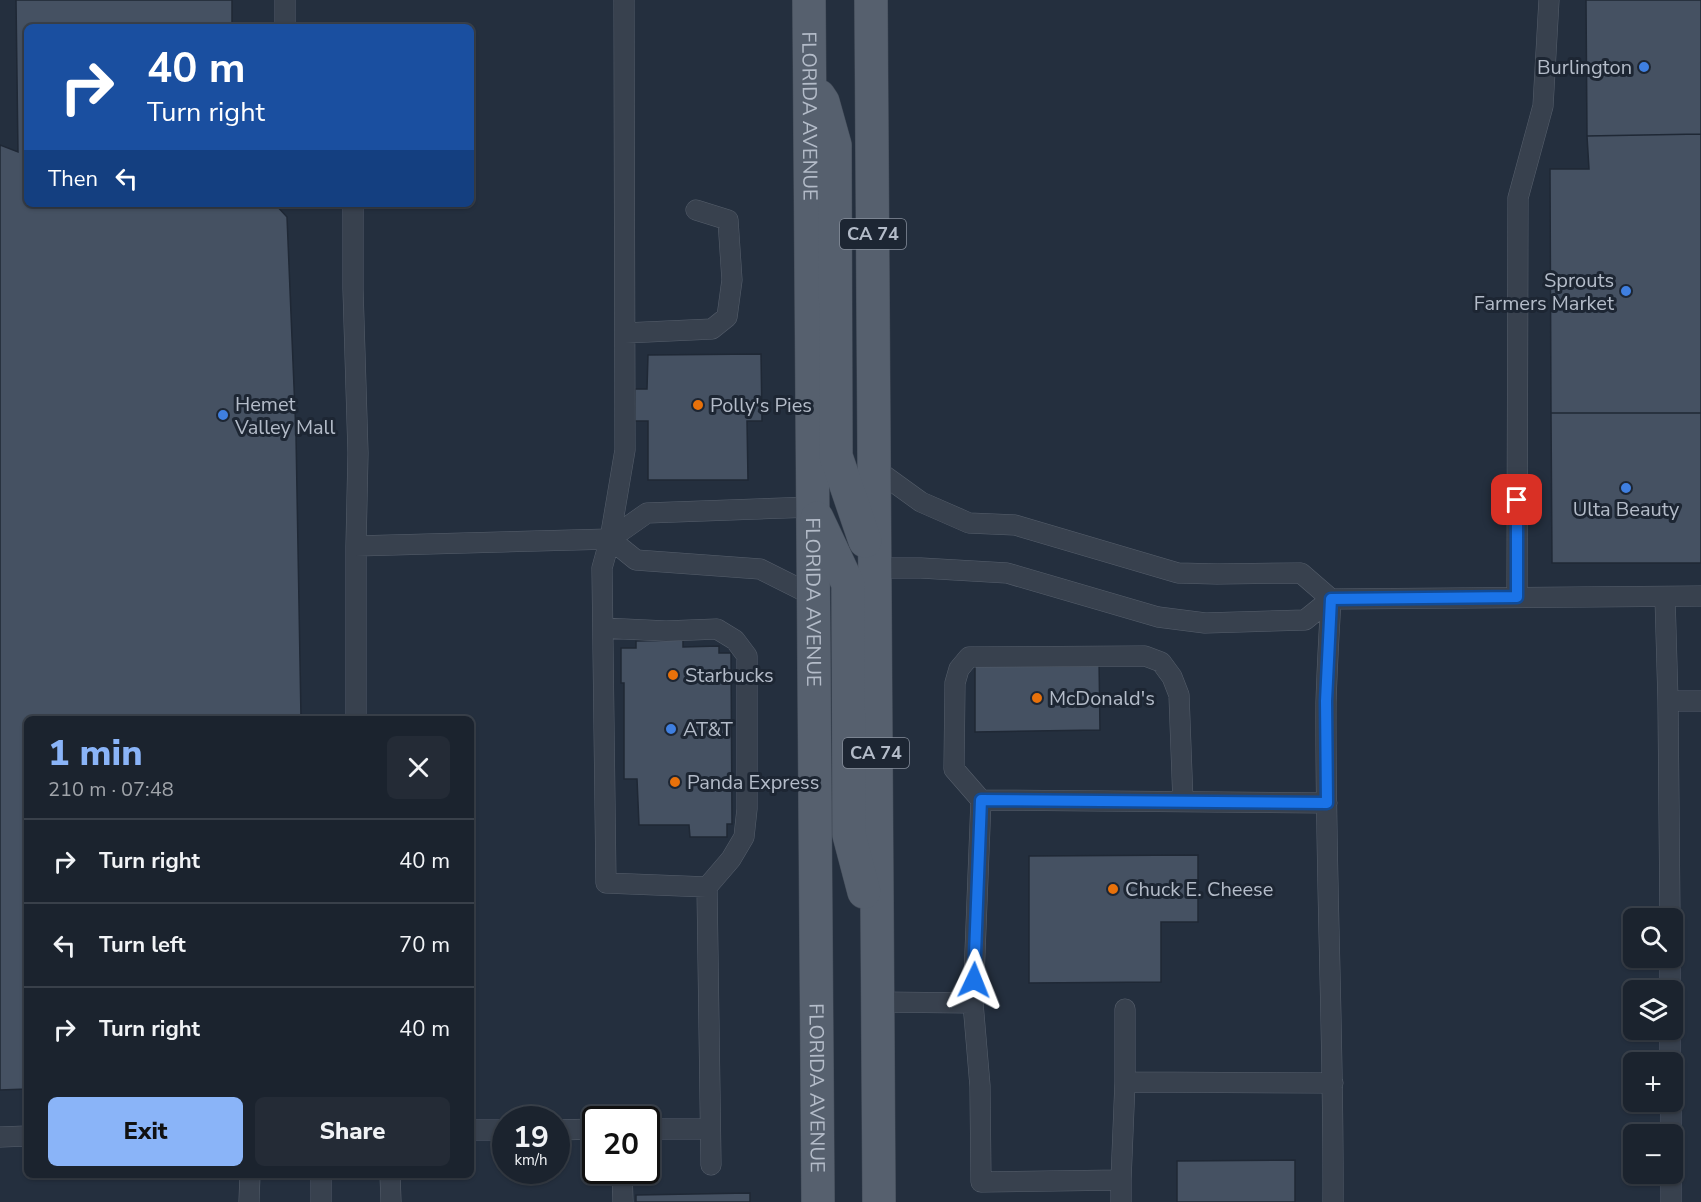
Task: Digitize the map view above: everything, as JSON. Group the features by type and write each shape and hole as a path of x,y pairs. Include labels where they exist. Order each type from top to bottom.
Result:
{"main road":[{"name":"FLORIDA AVENUE","path":"809,0 818,1202"},
{"name":"CA 74","path":"871,0 879,1202"},
{"path":"810,81 824,102 835,145 836,456 874,568"},
{"path":"813,507 848,584 849,835 877,937"}],"lane":[{"path":"285,0 285,24"},
{"path":"624,0 625,450 610,538 602,568 606,883 707,887"},
{"path":"1517,597 1518,198 1543,106 1549,0"},
{"path":"353,207 353,301 358,453 356,716"},
{"path":"625,333 712,329 727,317 732,280 728,220 696,210"},
{"path":"874,468 921,502 969,523 1015,525 1178,573 1301,573 1331,599"},
{"path":"356,546 610,538 647,513 813,507"},
{"path":"610,538 636,560 760,569 814,596"},
{"path":"874,568 1007,573 1158,617 1205,623 1305,620 1331,599 1701,596"},
{"path":"1665,597 1670,908"},
{"path":"1331,599 1326,701 1333,1202"},
{"path":"603,628 666,631 717,629 735,640 747,656 747,809 744,837 731,859 707,887 711,1164"},
{"path":"1121,1180 981,1182 980,1086 973,1003 981,800 954,768 955,683 959,669 969,657 1145,656 1161,662 1172,677 1179,695 1183,802"},
{"path":"1668,701 1701,701"},
{"path":"981,800 1327,803"},
{"path":"877,1002 973,1003"},
{"path":"1121,1202 1125,1009"},
{"path":"1125,1082 1333,1083"},
{"path":"660,1129 711,1129"},
{"path":"474,1130 492,1130"},
{"path":"0,1137 24,1136"},
{"path":"249,1202 250,1178"},
{"path":"321,1178 321,1202"},
{"path":"390,1178 391,1202"},
{"path":"622,1184 623,1202"},
{"path":"1671,1184 1671,1202"}],"building":[{"path":"16,0 232,0 232,24 24,24 24,207 278,207 287,217 296,435 301,716 24,716 24,1089 0,1090 0,145 18,152"},
{"name":"Burlington","path":"1586,0 1701,0 1701,134 1587,136"},
{"name":"Sprouts Farmers Market","path":"1701,134 1701,413 1551,413 1550,169 1589,169 1587,136"},
{"name":"Polly's Pies","path":"761,354 762,421 747,421 748,480 648,480 648,421 635,421 635,389 647,389 648,355"},
{"name":"Ulta Beauty","path":"1551,413 1701,413 1701,563 1552,563"},
{"path":"683,640 683,647 719,646 719,653 731,653 732,824 727,824 727,837 690,837 689,825 639,825 637,779 624,779 624,683 621,683 621,648 636,648 636,641"},
{"name":"McDonald's","path":"1099,659 1100,730 975,732 975,665"},
{"name":"Chuck E. Cheese","path":"1198,855 1198,922 1161,922 1161,982 1029,983 1029,856"},
{"path":"1295,1160 1295,1202 1177,1202 1177,1161"},
{"path":"750,1193 750,1202 636,1202 636,1195"}],"place":[{"name":"Burlington","path":"1644,67"},
{"name":"Sprouts Farmers Market","path":"1626,291"},
{"name":"Polly's Pies","path":"698,405"},
{"name":"Hemet Valley Mall","path":"223,415"},
{"name":"Ulta Beauty","path":"1626,488"},
{"name":"Starbucks","path":"673,675"},
{"name":"McDonald's","path":"1037,698"},
{"name":"AT&T","path":"671,729"},
{"name":"Panda Express","path":"675,782"},
{"name":"Chuck E. Cheese","path":"1113,889"}],"route":[{"path":"974,980 981,800 1327,803 1326,701 1331,599 1517,597 1517,500"}]}
